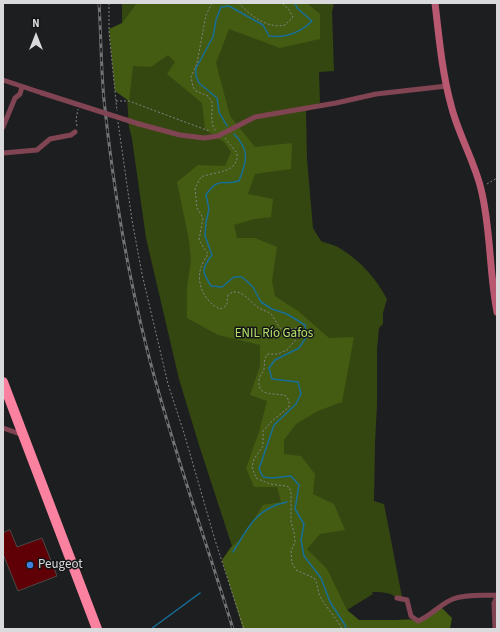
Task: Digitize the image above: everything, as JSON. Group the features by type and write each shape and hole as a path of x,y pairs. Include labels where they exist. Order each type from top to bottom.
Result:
{"highway":[{"path":"3,382 97,629"}],"street":[{"path":"435,3 451,106 480,187 487,218 491,252 492,288 497,312"},
{"path":"3,80 42,94 139,124 180,135 204,138 220,135 255,117 336,103 376,94 447,86"},
{"path":"3,127 15,98 20,94 22,87"},
{"path":"3,153 37,150 50,140 71,135 75,132"},
{"path":"3,428 23,435"},
{"path":"397,598 407,600 411,616 418,620 427,617 453,599 463,597 497,596 494,603 495,629"}],"path":[{"path":"109,3 109,32 117,115"},
{"path":"212,3 206,15 197,63 191,77 193,87 196,91 208,96 212,102 213,126 237,153 236,164 233,167 201,177 195,188 197,208 203,218 199,240 208,254 200,271 201,290 212,304 220,309 226,307 228,304 228,295 230,293 237,291 241,292 259,308 270,314 282,330 297,328 299,336 289,349 278,354 268,354 265,358 264,369 259,379 260,388 267,394 283,395 289,401 289,407 263,431 264,444 254,459 252,467 256,478 265,483 289,487 295,542 292,552 292,563 296,570 316,580 319,595 342,629"},
{"path":"239,3 246,12 254,17 279,26 287,24 293,17 282,3"},
{"path":"115,101 129,101 220,135"},
{"path":"75,132 77,127 76,120 79,103"},
{"path":"118,121 132,220 142,274 166,376 215,540 244,629"},
{"path":"480,187 497,178"}],"green space":[{"name":"ENIL Río Gafos","path":"122,3 334,3 332,12 334,71 319,72 320,103 308,107 306,112 307,159 313,228 321,241 339,248 356,259 373,278 387,299 383,313 383,324 379,328 377,349 374,501 384,504 402,597 372,592 373,594 347,610 359,620 381,621 410,619 414,621 439,614 451,629 259,629 179,379 146,238 129,127"},
{"path":"137,3 307,3 320,14 320,39 280,48 229,29 216,63 230,116 255,147 292,143 291,169 255,174 248,194 273,199 271,217 254,219 234,225 237,238 255,238 277,247 272,281 275,296 298,311 329,338 354,337 342,402 318,411 296,424 284,440 284,454 301,456 315,474 313,494 334,504 345,530 320,534 307,549 327,569 347,610 359,620 418,620 441,607 452,618 450,629 243,629 222,560 231,547 242,538 263,505 281,502 277,487 254,487 246,468 259,432 267,401 250,395 260,366 260,345 218,335 187,318 187,288 191,260 189,240 177,182 198,165 225,166 231,152 224,142 205,129 202,103 167,74 175,62 168,55 151,67 133,66 129,101 115,91 109,29 122,23"}],"building":[{"name":"Peugeot","path":"10,530 17,547 42,538 57,576 18,591 3,554 3,533"}],"waterway":[{"path":"227,126 219,112 217,98 199,83 196,76 196,68 213,37 216,20 221,7 229,6 263,25 269,36 281,36 298,32 312,21 297,8 295,3"},
{"path":"234,134 243,145 245,151 246,156 244,167 239,181 217,184 210,189 206,195 209,209 205,236 212,255 204,267 204,274 211,286 222,287 234,277 242,277 253,287 261,302 272,309 287,314 305,325 307,336 299,348 275,360 269,368 272,379 298,382 301,394 296,404 274,425 259,469 263,477 272,478 291,476 299,485 295,509 304,524 301,540 304,556 321,578 330,602 346,629"},
{"path":"233,552 249,527 260,514 276,505 287,502"},
{"path":"151,629 200,593"}],"railway":[{"path":"99,3 103,88 108,132 116,197 134,294 168,426 233,629"}],"place":[{"name":"Peugeot","path":"30,565"}]}
